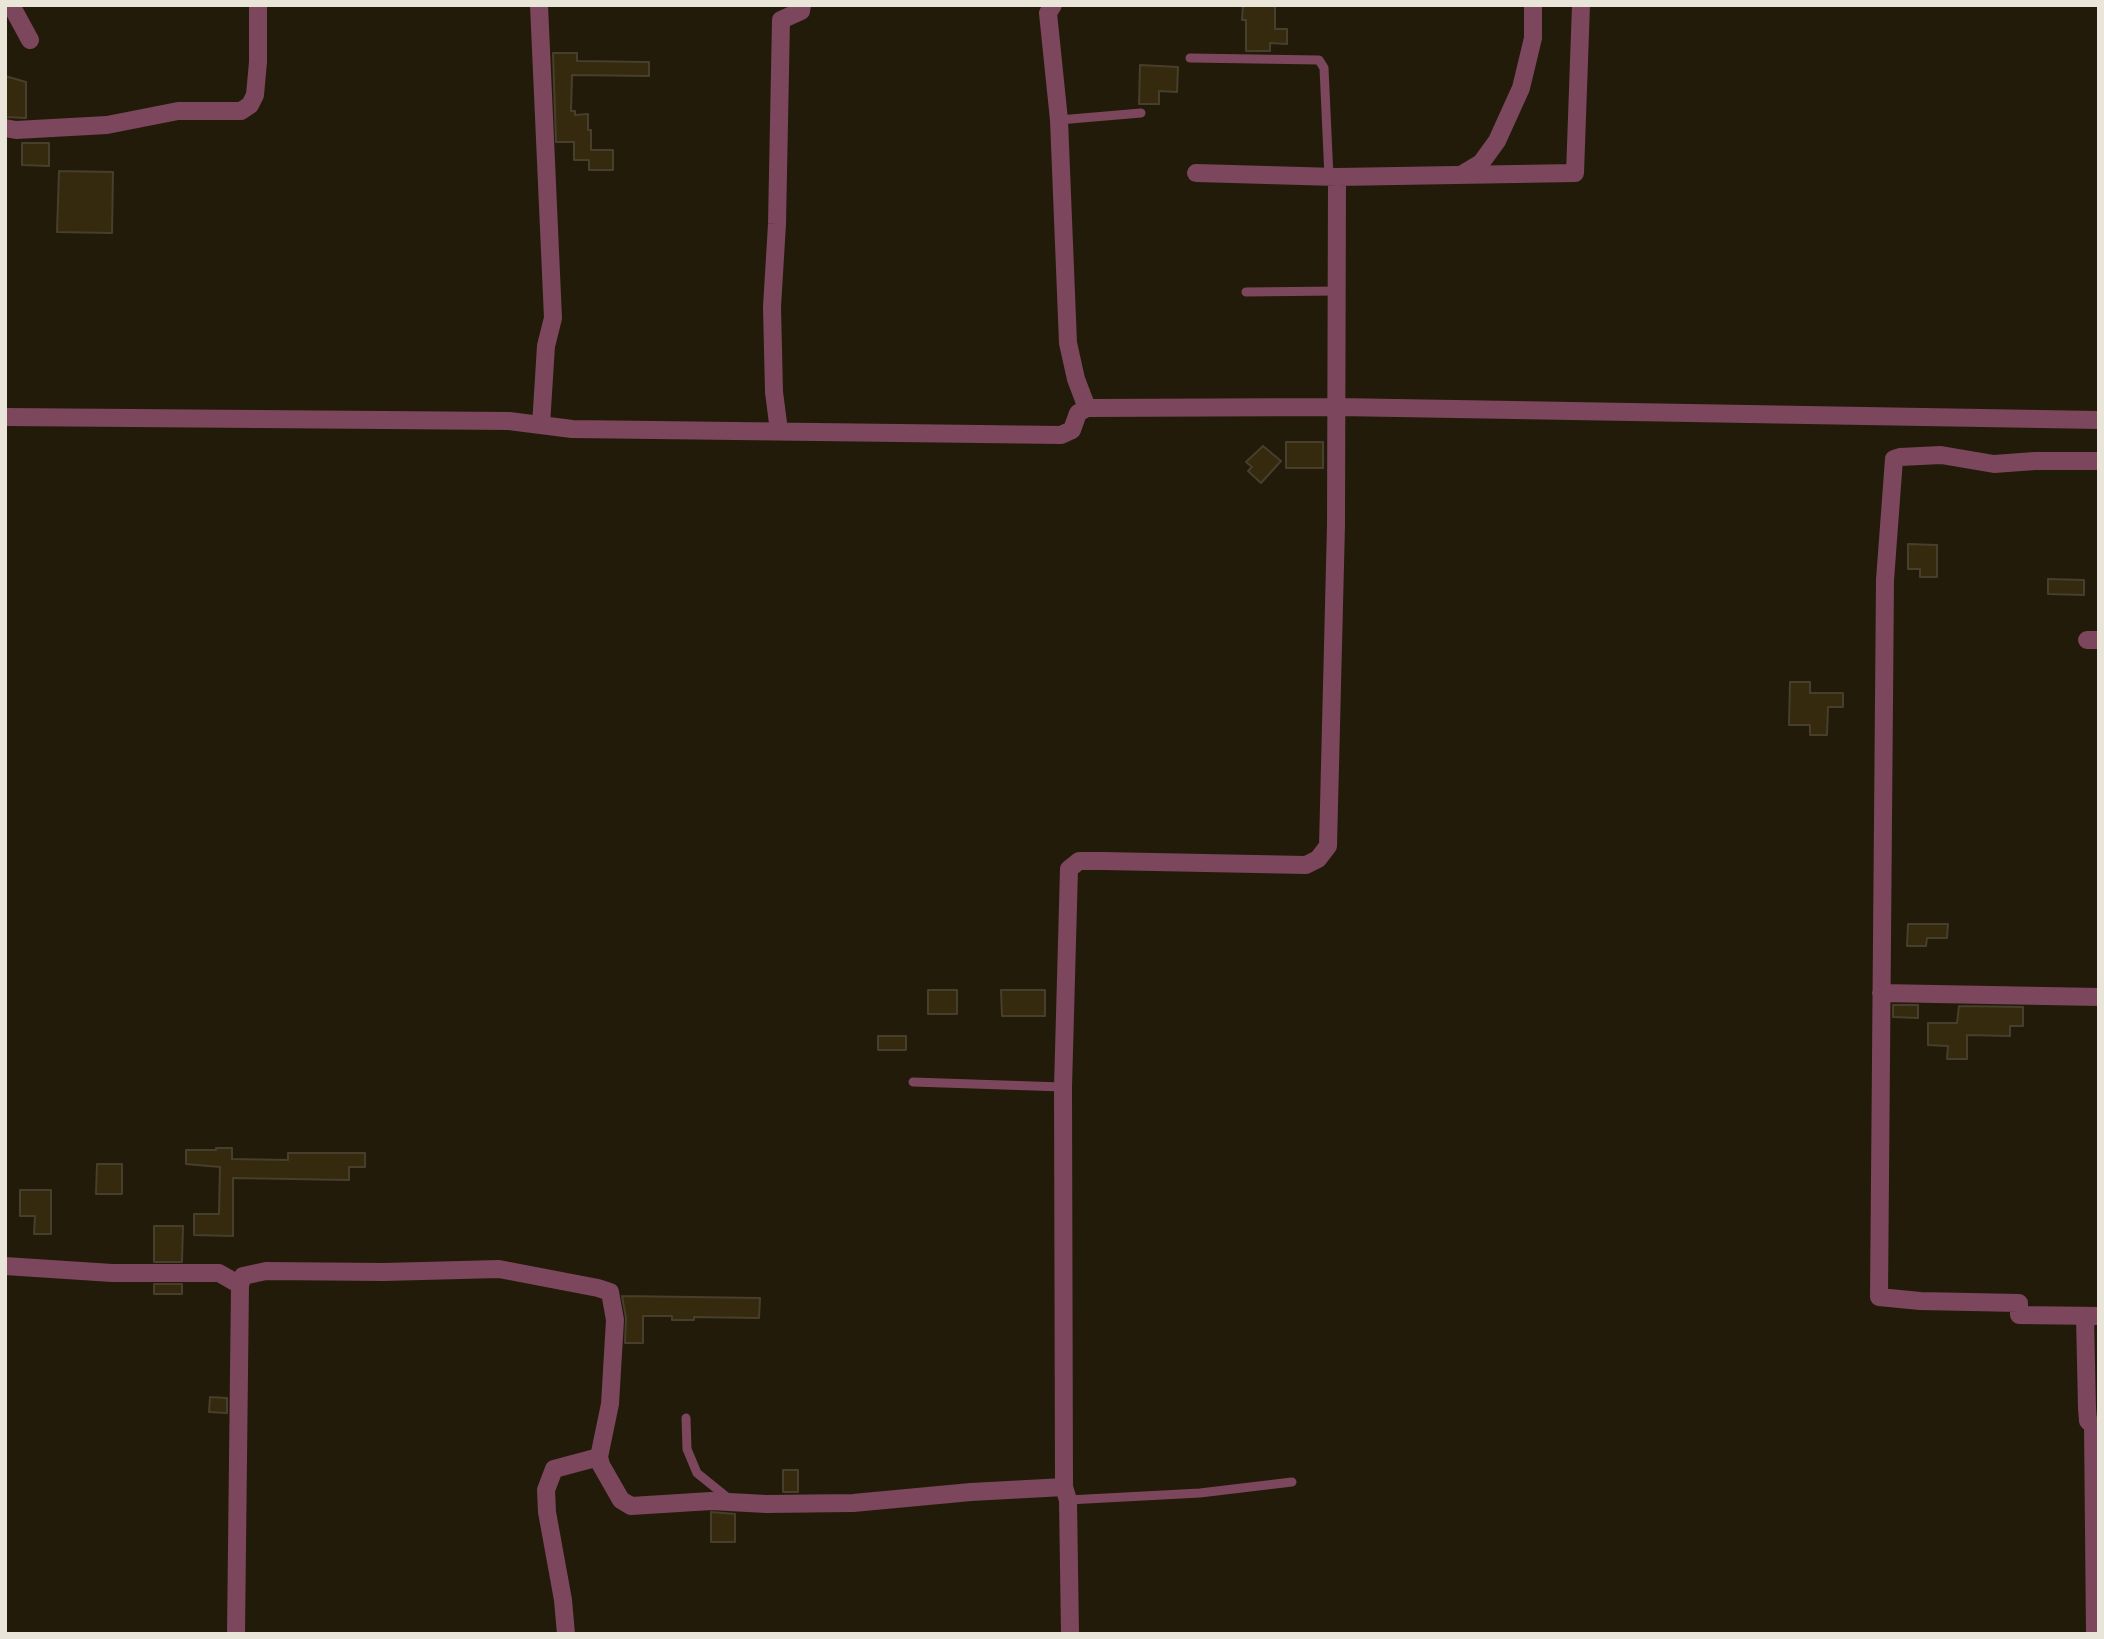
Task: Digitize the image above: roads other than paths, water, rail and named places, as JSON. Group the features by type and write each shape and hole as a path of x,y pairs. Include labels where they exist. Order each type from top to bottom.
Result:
{"street":[{"path":"11,5 30,40"},
{"path":"5,128 16,130 107,125 178,111 241,111 250,106 255,95 258,5"},
{"path":"539,5 553,318 546,346 541,425"},
{"path":"779,431 774,392 772,307 777,224 781,20 802,11 802,5"},
{"path":"1053,5 1048,13 1059,120 1068,343 1076,379 1079,417"},
{"path":"1461,175 1481,163 1497,141 1521,88 1532,38 1533,5"},
{"path":"1196,173 1333,177 1575,173 1581,5"},
{"path":"1070,1634 1066,1494 1063,1087 1069,869 1079,862 1091,861 1306,865 1318,859 1328,846 1338,407 1333,177"},
{"path":"5,417 509,421 572,429 1061,435 1079,417 1338,407 2099,420"},
{"path":"2095,1634 2093,1425 2088,1421 2087,1408 2092,1316 2019,1315 2019,1303 1920,1301 1879,1297 1885,580 1894,459 1941,455 1994,464 2099,461"},
{"path":"1881,993 2099,997"},
{"path":"5,1266 112,1273 219,1273 240,1285"},
{"path":"236,1634 240,1285 243,1276 266,1271 499,1269 598,1288 610,1293 615,1320 610,1404 599,1457 621,1500 631,1506 711,1502 853,1503 971,1492 1066,1494"},
{"path":"566,1634 546,1490 554,1469 599,1457"}],"lane":[{"path":"1190,58 1319,61 1324,68 1333,177"},
{"path":"1059,120 1142,113"},
{"path":"1246,292 1337,291"},
{"path":"913,1082 1063,1087"},
{"path":"686,1418 687,1450 697,1473 727,1498 742,1503"},
{"path":"1066,1494 1200,1493 1292,1482"}]}
